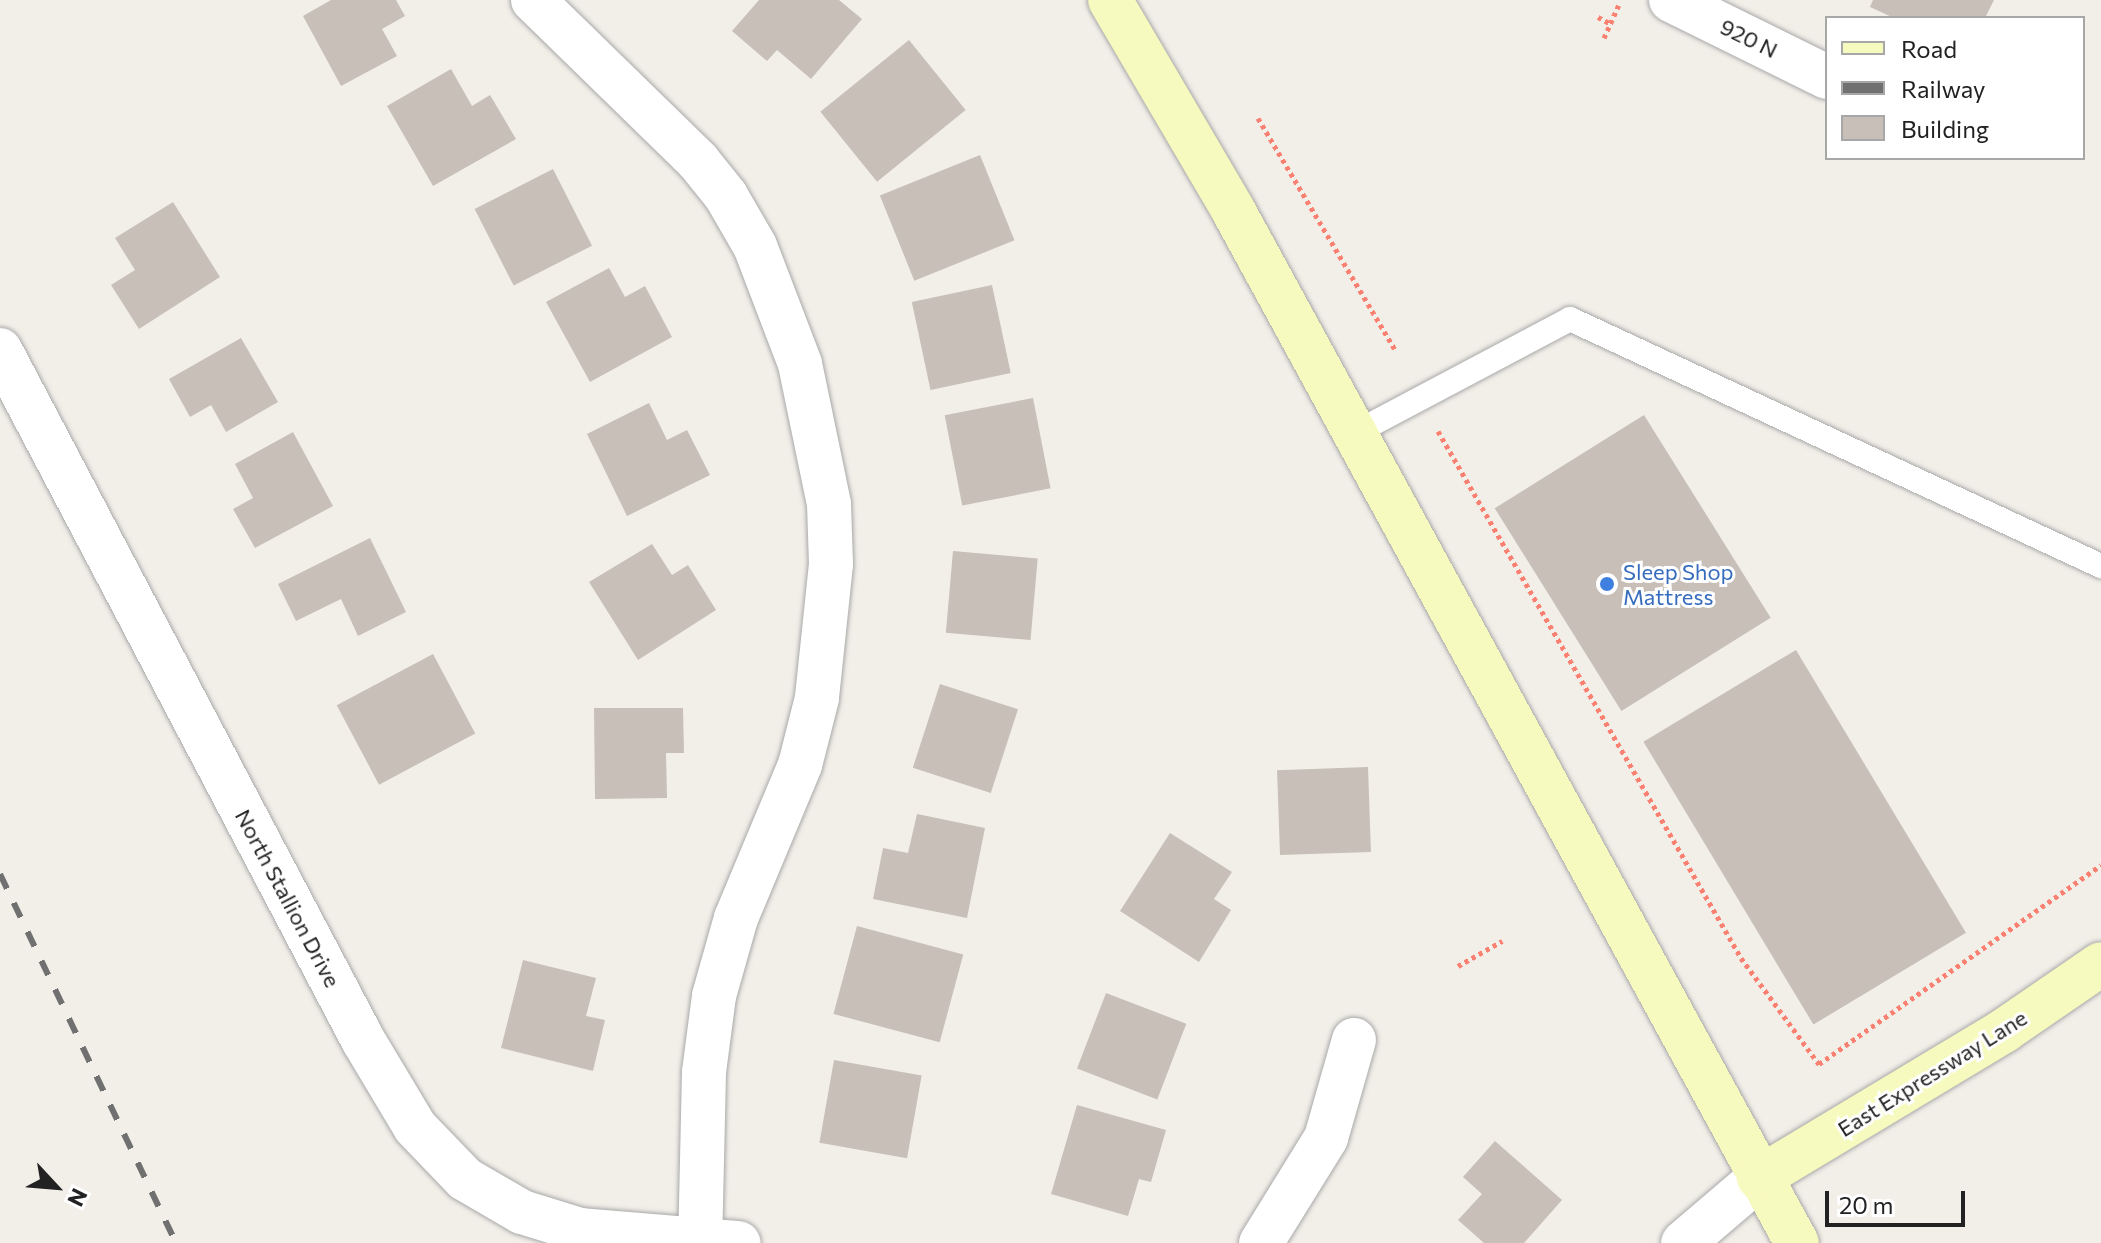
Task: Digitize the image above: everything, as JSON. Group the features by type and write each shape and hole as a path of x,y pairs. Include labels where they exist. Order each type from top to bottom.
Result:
{"main road":[{"path":"1110,0 1233,210 1797,1243"},
{"name":"East Expressway Lane","path":"1759,1178 2005,1030 2101,964"}],"street":[{"path":"533,0 698,161 726,196 755,246 800,364 829,504 831,564 817,698 800,765 736,918 714,996 704,1072 713,1241"},
{"name":"920 N","path":"1671,0 1744,16 1825,76"},
{"name":"North Stallion Drive","path":"0,350 363,1040 415,1127 465,1179 522,1212 580,1230 713,1241"},
{"path":"1261,1243 1326,1138 1354,1040"},
{"path":"1683,1243 1759,1178"}],"lane":[{"path":"1355,433 1570,319 2101,566"}],"path":[{"path":"1604,38 1619,5"},
{"path":"1598,17 1611,24"},
{"path":"1258,118 1396,351"},
{"path":"1438,431 1741,958 1819,1064 2101,865"},
{"path":"1458,966 1502,941"}],"building":[{"path":"331,0 396,0 405,16 382,29 397,56 341,86 303,16"},
{"path":"759,0 839,0 862,19 811,79 777,50 767,61 732,31"},
{"path":"1873,0 1994,0 1986,16 1890,16 1870,7"},
{"path":"909,40 966,110 877,182 820,112"},
{"path":"451,69 472,106 490,95 516,139 433,186 387,106"},
{"path":"980,155 1014,240 914,281 880,195"},
{"path":"553,169 592,246 514,286 475,209"},
{"path":"173,202 220,277 139,329 111,285 135,270 115,238"},
{"path":"609,268 625,297 645,286 672,337 590,382 546,302"},
{"path":"992,285 1011,373 931,390 912,302"},
{"path":"241,338 278,402 226,432 211,405 190,417 169,379"},
{"path":"1033,398 1051,488 962,505 945,415"},
{"path":"649,403 667,440 687,430 710,475 627,516 587,434"},
{"path":"1644,415 1771,618 1621,711 1495,508"},
{"path":"293,432 333,506 255,548 233,509 253,498 235,464"},
{"path":"370,538 406,612 358,636 341,599 296,621 278,584"},
{"path":"652,544 672,575 688,565 716,610 638,660 589,582"},
{"path":"953,551 1038,558 1031,640 946,633"},
{"path":"1796,650 1966,933 1813,1025 1643,742"},
{"path":"433,654 475,733 379,785 337,705"},
{"path":"940,684 1018,709 991,793 913,768"},
{"path":"594,708 683,708 684,753 666,753 667,798 595,799"},
{"path":"1368,767 1371,852 1280,855 1277,770"},
{"path":"917,814 985,828 967,918 873,899 883,848 908,853"},
{"path":"1170,833 1232,872 1214,899 1231,910 1199,962 1120,911"},
{"path":"857,926 963,954 940,1042 833,1014"},
{"path":"523,960 596,978 586,1016 605,1020 593,1071 501,1048"},
{"path":"1106,993 1186,1024 1157,1099 1077,1069"},
{"path":"834,1060 922,1075 907,1158 819,1143"},
{"path":"1077,1105 1166,1130 1151,1182 1139,1179 1128,1216 1051,1194"},
{"path":"1495,1141 1562,1200 1524,1243 1484,1243 1458,1220 1482,1194 1463,1177"}],"railway":[{"path":"0,874 176,1243"}],"place":[{"name":"Sleep Shop Mattress","path":"1607,584"}]}
